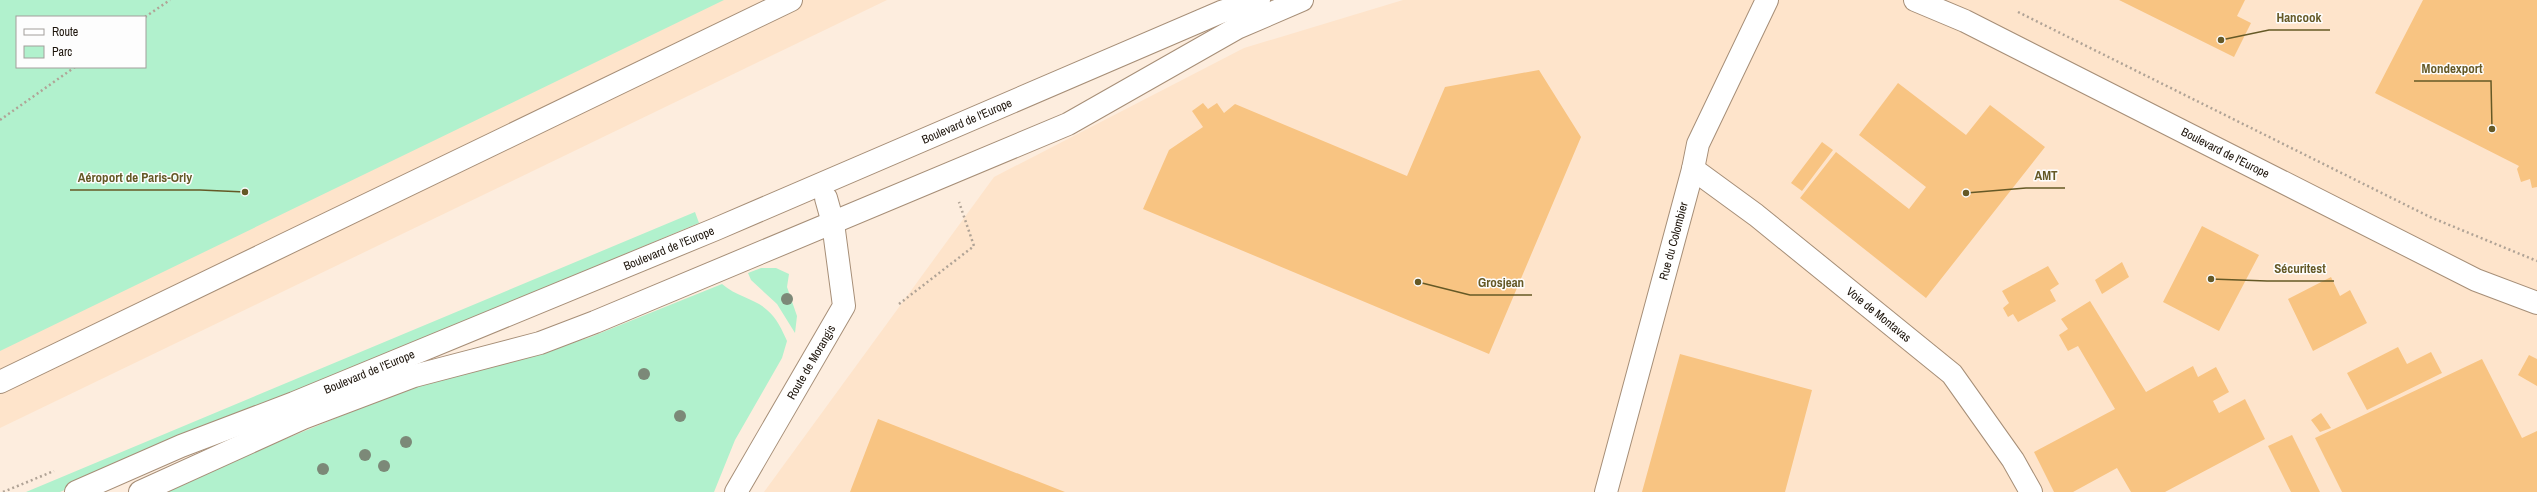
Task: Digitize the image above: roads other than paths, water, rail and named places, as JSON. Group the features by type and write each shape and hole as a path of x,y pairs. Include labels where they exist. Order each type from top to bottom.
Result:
{"main road":[{"path":"0,382 791,0"},
{"name":"Boulevard de l'Europe","path":"76,492 181,446 415,354 758,211 1222,12 1259,0"},
{"name":"Boulevard de l'Europe","path":"140,492 303,418 414,376 540,343 575,330 950,175 1068,124 1231,31 1302,0"},
{"name":"Rue du Colombier","path":"1606,492 1693,169 1698,144 1766,0"},
{"name":"Boulevard de l'Europe","path":"1916,0 1965,20 2476,280 2537,303"},
{"path":"758,211 826,198 949,143 1185,28"},
{"name":"Voie de Montavas","path":"1693,169 1756,215 1952,374 2013,460 2031,492"},
{"name":"Route de Morangis","path":"736,492 844,306 833,223 826,198"}],"place":[{"name":"Hancook","path":"2221,40"},
{"name":"Mondexport","path":"2492,129"},
{"name":"Aéroport de Paris-Orly","path":"245,192"},
{"name":"AMT","path":"1966,193"},
{"name":"Sécuritest","path":"2211,279"},
{"name":"Grosjean","path":"1418,282"}]}
